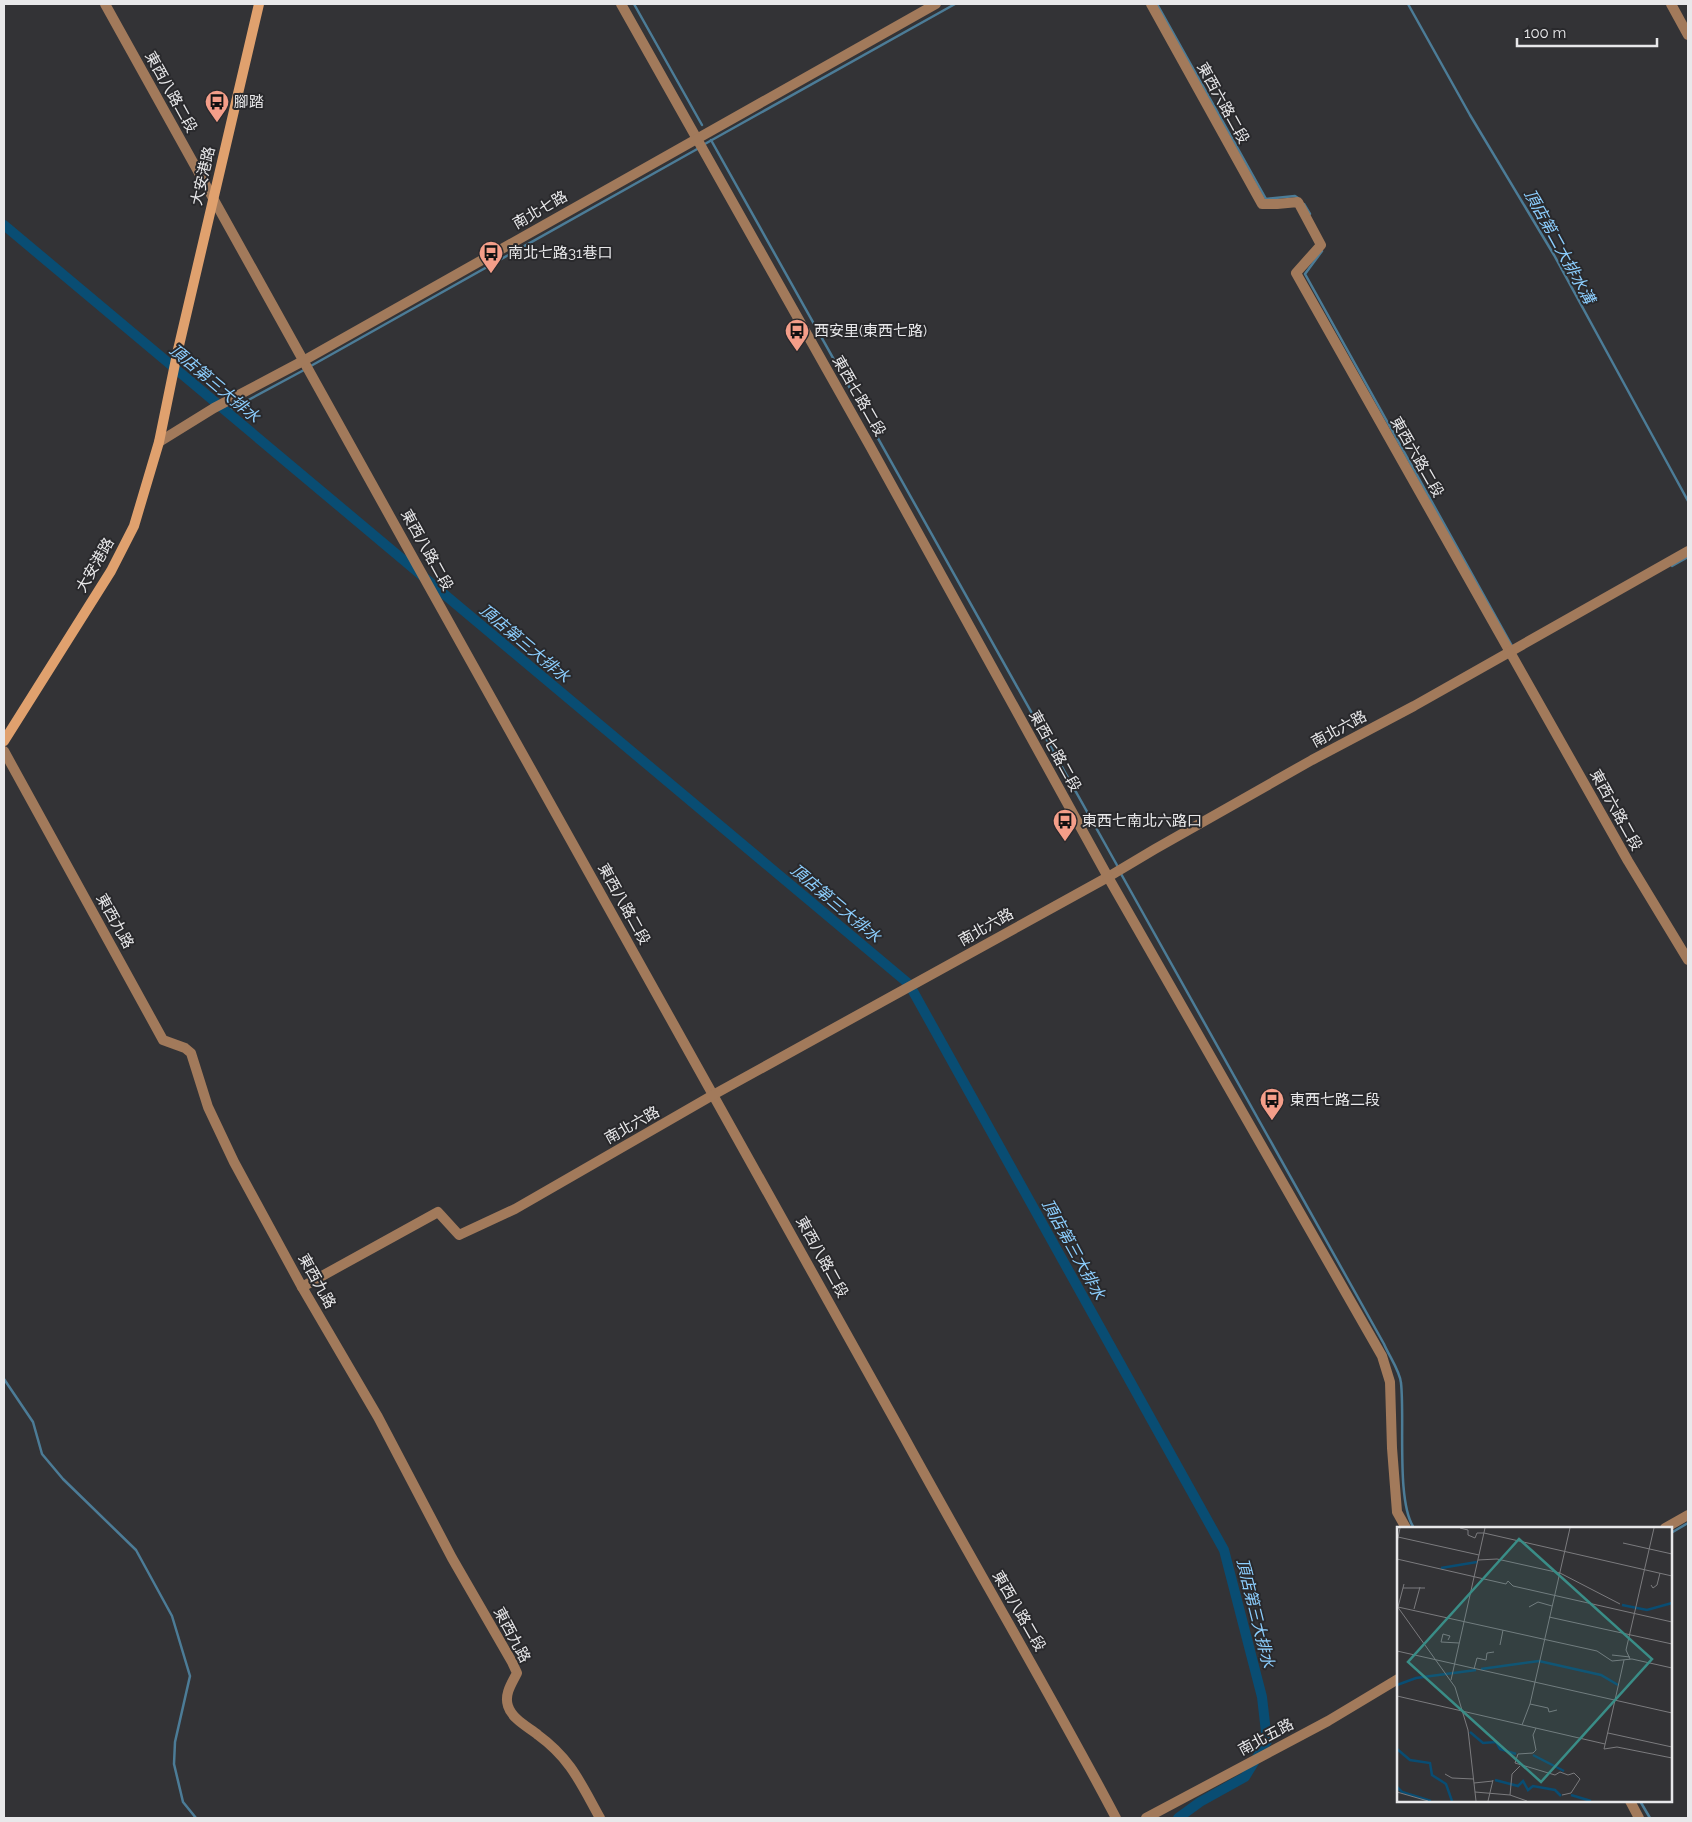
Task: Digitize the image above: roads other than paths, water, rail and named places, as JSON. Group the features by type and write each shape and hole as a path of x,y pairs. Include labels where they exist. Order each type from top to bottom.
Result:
{"main road":[{"name":"大安港路","path":"4,741 111,571 134,526 159,442 177,354 259,4"}],"street":[{"name":"東西八路二段","path":"105,4 962,1542 1077,1744 1116,1818"},
{"name":"東西七路二段","path":"621,4 893,486 1108,877 1382,1356 1390,1382 1393,1467 1398,1512 1406,1527"},
{"name":"南北七路","path":"159,442 214,408 303,360 936,4"},
{"name":"東西六路二段","path":"1151,4 1262,204 1298,202 1321,246 1296,273 1628,861 1688,960"},
{"path":"1670,4 1688,36"},
{"name":"南北六路","path":"302,1287 438,1212 459,1235 515,1209 714,1095 1108,877 1312,760 1414,706 1688,551"},
{"name":"東西九路","path":"4,751 163,1040 185,1048 190,1053 208,1107 234,1162 302,1287 378,1417 452,1558 515,1668 517,1673 509,1689 507,1697 508,1706 514,1716 555,1747 565,1759 600,1818"},
{"path":"1667,1527 1688,1516"},
{"name":"南北五路","path":"1146,1818 1328,1721 1397,1680"},
{"path":"1630,1802 1638,1818"}],"waterway":[{"path":"634,4 702,125"},
{"path":"703,145 955,4"},
{"path":"1157,4 1266,199 1295,196 1298,198"},
{"name":"頂店第二大排水溝","path":"1408,4 1470,115 1554,255 1688,501"},
{"path":"711,140 1118,867"},
{"path":"309,367 699,148"},
{"path":"1304,204 1310,214"},
{"name":"頂店第三大排水","path":"4,225 909,984 1224,1550 1262,1697 1267,1741 1245,1777 1200,1802 1178,1818"},
{"path":"1322,251 1305,274 1512,646"},
{"path":"226,412 304,370"},
{"path":"1672,566 1688,557"},
{"path":"1120,872 1384,1344 1396,1369 1401,1383 1402,1459 1405,1499 1408,1516 1414,1527"},
{"path":"4,1379 33,1422 42,1454 63,1479 136,1550 172,1616 190,1676 175,1742 174,1764 183,1802 196,1818"},
{"path":"1672,1532 1688,1523"},
{"path":"1641,1802 1650,1818"}],"place":[{"name":"腳踏","path":"217,123"},
{"name":"南北七路31巷口","path":"491,274"},
{"name":"西安里(東西七路)","path":"797,352"},
{"name":"東西七南北六路口","path":"1065,842"},
{"name":"東西七路二段","path":"1272,1121"}]}
